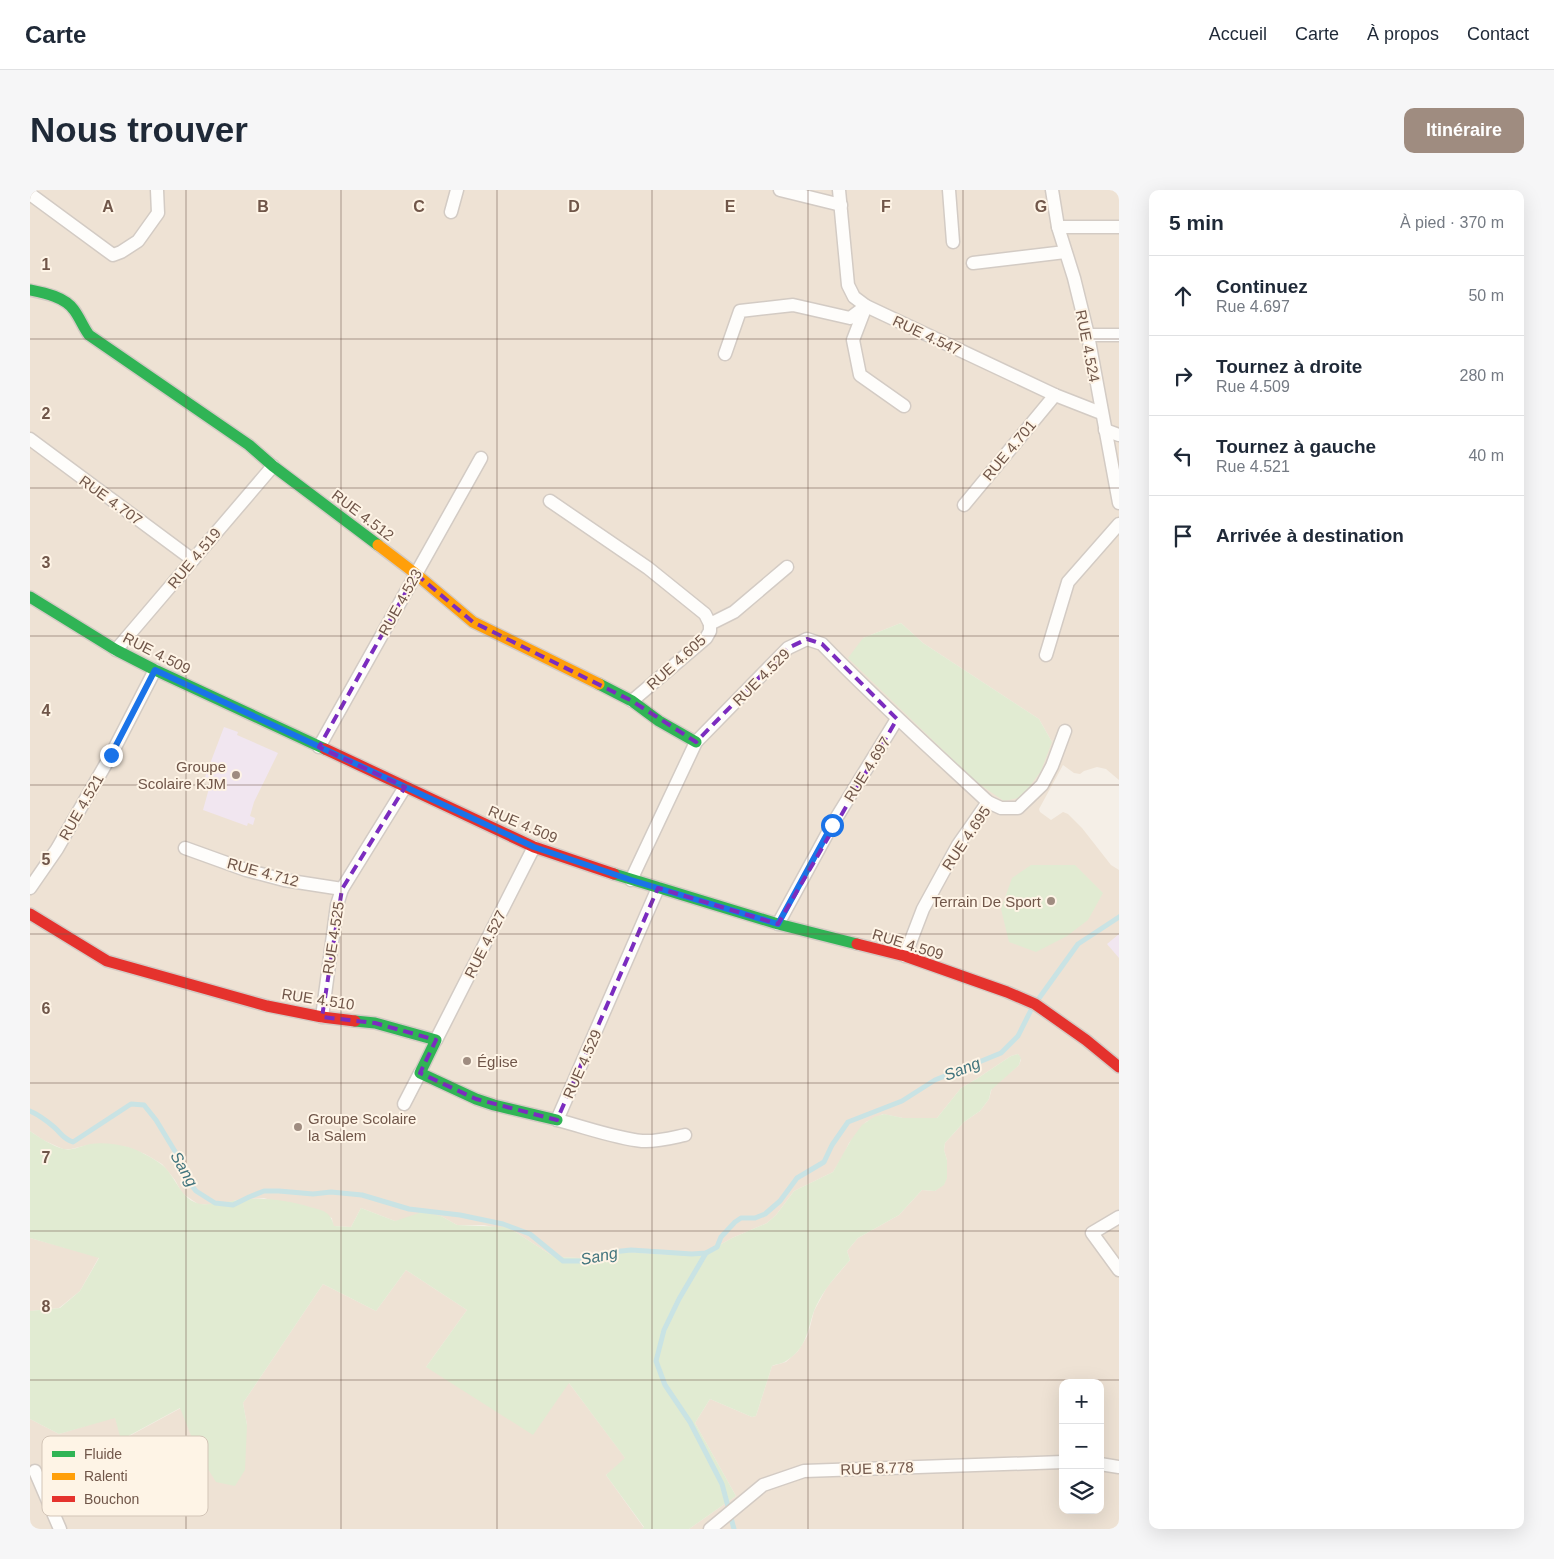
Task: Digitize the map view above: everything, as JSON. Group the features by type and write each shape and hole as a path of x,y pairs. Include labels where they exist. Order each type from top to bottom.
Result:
{"street":[{"path":"30,194 112,255 121,252 138,240 158,213 157,190"},
{"path":"451,212 457,190"},
{"path":"780,190 840,205"},
{"name":"RUE 4.547","path":"839,190 848,286 854,297 866,306 1055,395 1101,413"},
{"path":"949,190 953,242"},
{"name":"RUE 4.524","path":"1052,190 1058,226 1074,278 1088,335 1104,430 1119,503"},
{"path":"1058,226 1119,227"},
{"path":"973,263 1065,252"},
{"name":"RUE 4.512","path":"30,290 41,292 65,302 74,309 80,325 89,335 248,445 416,574 473,622 530,648 632,701 659,721 696,742"},
{"path":"725,354 740,311 793,305 850,318 866,306"},
{"path":"866,306 853,340 860,375 904,406"},
{"path":"1088,335 1119,335"},
{"name":"RUE 4.701","path":"964,505 1055,395"},
{"path":"1104,430 1119,435"},
{"name":"RUE 4.707","path":"30,439 192,560"},
{"name":"RUE 4.523","path":"319,747 482,458"},
{"name":"RUE 4.519","path":"116,650 273,466"},
{"path":"550,501 648,568 705,614 710,624"},
{"path":"1046,655 1068,582 1119,524"},
{"name":"RUE 4.605","path":"632,701 706,638 710,631 710,624 734,612 787,567"},
{"name":"RUE 4.509","path":"30,597 116,650 155,670 534,847 631,880 778,924 905,956 1007,992 1035,1004 1086,1040 1119,1067"},
{"name":"RUE 4.529","path":"631,880 696,742 788,648 807,639 822,644 897,719 988,802"},
{"name":"RUE 4.521","path":"30,888 57,849 111,755 155,670"},
{"name":"RUE 4.697","path":"778,924 832,825 897,719"},
{"name":"RUE 4.695","path":"905,956 923,909 958,845 988,802 1002,808 1018,808 1042,785 1052,766 1065,731"},
{"name":"RUE 4.525","path":"322,1017 337,905 342,889 405,786"},
{"name":"RUE 4.527","path":"436,1040 534,847"},
{"name":"RUE 4.712","path":"185,848 246,870 284,880 342,889"},
{"name":"RUE 4.529","path":"557,1120 658,888"},
{"name":"RUE 4.510","path":"30,914 107,961 267,1006 322,1017 375,1023 436,1040"},
{"path":"404,1104 436,1040"},
{"path":"420,1073 476,1099 494,1105 614,1135 643,1141 666,1140 685,1134"},
{"path":"1119,1217 1092,1233 1119,1270"},
{"name":"RUE 8.778","path":"710,1529 763,1485 804,1471 1059,1462"},
{"path":"1104,1465 1119,1467"},
{"path":"35,1471 42,1487"},
{"path":"54,1516 60,1529"}],"highlighted area":[{"path":"416,574 473,622 632,701 696,742 788,648 807,639 822,644 897,719 778,924 658,888 557,1120 476,1099 420,1073 436,1040 375,1023 322,1017 342,889 405,787 319,747"}],"shaded area":[{"path":"30,190 1119,190 1119,780 1106,769 1097,767 1080,774 1074,773 1063,765 1039,809 1040,812 1051,820 1063,812 1068,814 1082,828 1111,865 1119,870 1119,1529 689,1529 736,1496 695,1423 710,1399 752,1417 756,1416 772,1366 786,1362 798,1351 808,1335 814,1311 827,1287 850,1260 847,1251 858,1238 899,1215 922,1190 935,1191 944,1184 947,1177 945,1143 964,1122 980,1111 989,1099 992,1088 1019,1065 1021,1060 1018,1054 1011,1056 961,1088 937,1118 903,1118 883,1114 866,1122 849,1143 833,1172 794,1191 776,1215 767,1223 732,1238 704,1254 671,1255 625,1252 580,1258 559,1257 551,1255 514,1231 484,1225 457,1225 441,1216 395,1221 361,1208 351,1227 333,1226 332,1218 264,1198 237,1200 217,1205 198,1204 182,1193 175,1180 162,1164 145,1154 127,1147 92,1144 63,1149 43,1140 30,1131","holes":["901,623 923,643 1039,719 1052,742 863,638"]},
{"name":"Groupe Scolaire KJM","path":"224,727 238,732 237,735 278,753 254,802 250,816 255,818 253,825 248,823 247,826 203,810 211,781 205,777"},
{"path":"1119,934 1119,958 1107,944"},
{"path":"30,1238 99,1257 80,1291 59,1308 30,1311"},
{"path":"406,1270 467,1310 426,1367 569,1383 626,1459 606,1475 644,1528 30,1529 30,1419 59,1434 115,1417 121,1436 42,1436 42,1516 208,1516 208,1447 247,1425 243,1403 323,1284 376,1311"},
{"path":"181,1408 192,1436 129,1436"}],"green space":[{"path":"901,623 923,643 1039,719 1052,742 1041,771 1022,797 1004,801 976,782 848,658 863,638"},
{"name":"Terrain De Sport","path":"1031,865 1075,865 1103,893 1088,920 1067,936 1036,952 1009,942 1001,909 1012,878"},
{"path":"1018,1054 1021,1058 1019,1065 991,1090 989,1099 980,1111 964,1122 945,1143 947,1178 944,1185 935,1191 922,1190 899,1215 858,1238 847,1251 850,1260 821,1297 802,1345 786,1361 772,1366 756,1416 752,1417 710,1399 695,1423 736,1496 689,1529 642,1529 644,1527 606,1475 625,1458 569,1383 533,1435 426,1367 467,1310 406,1270 376,1311 323,1284 243,1403 247,1425 245,1470 235,1486 216,1482 208,1469 208,1436 191,1436 180,1408 128,1436 120,1436 115,1418 59,1434 30,1419 30,1311 60,1308 80,1291 99,1258 30,1238 30,1131 51,1144 64,1149 73,1149 99,1143 119,1145 136,1150 161,1164 171,1174 188,1198 201,1204 215,1204 247,1199 283,1201 323,1211 331,1217 334,1226 351,1227 361,1208 395,1221 422,1212 441,1216 457,1225 504,1227 514,1231 551,1255 559,1257 580,1258 625,1252 671,1255 704,1254 732,1238 767,1223 776,1215 794,1191 833,1172 862,1125 874,1117 884,1114 903,1118 937,1118 961,1088 1011,1056"}],"waterway":[{"name":"Sang","path":"30,1111 46,1120 64,1137 73,1142 131,1104 144,1105 156,1120 176,1153 185,1177 196,1191 215,1203 233,1205 264,1191 313,1194 331,1192 362,1195 409,1209 460,1215 503,1224 530,1234 563,1261 588,1261 612,1252 631,1250 692,1254 706,1253 717,1247 721,1237 735,1222 741,1218 755,1218 765,1214 780,1201 797,1178 824,1162 832,1145 848,1122 902,1101 935,1080 1001,1053 1018,1036 1032,1008 1078,944 1119,917"},
{"path":"706,1253 679,1299 664,1330 656,1361 665,1385 690,1422 722,1484 734,1529"}],"traffic: fast":[{"path":"30,290 54,296 65,302 74,310 89,335 249,445 273,466 378,545"},
{"path":"30,597 116,650 325,749"},
{"path":"599,684 632,701 659,721 696,742"},
{"path":"614,874 778,924 857,944"},
{"path":"355,1021 375,1023 436,1040 420,1073 476,1099 557,1120"}],"traffic: slow":[{"path":"378,545 473,622 599,684"}],"traffic: jam":[{"path":"325,749 534,847 614,874"},
{"path":"30,914 107,961 267,1006 322,1017 355,1021"},
{"path":"857,944 905,956 1007,992 1035,1004 1086,1040 1119,1067"}],"place":[{"name":"Groupe Scolaire KJM","path":"236,775"},
{"name":"Terrain De Sport","path":"1051,901"},
{"name":"Église","path":"467,1061"},
{"name":"Groupe Scolaire la Salem","path":"298,1127"}],"route":[{"path":"111,755 155,670 534,847 631,880 778,924 832,825"}]}
